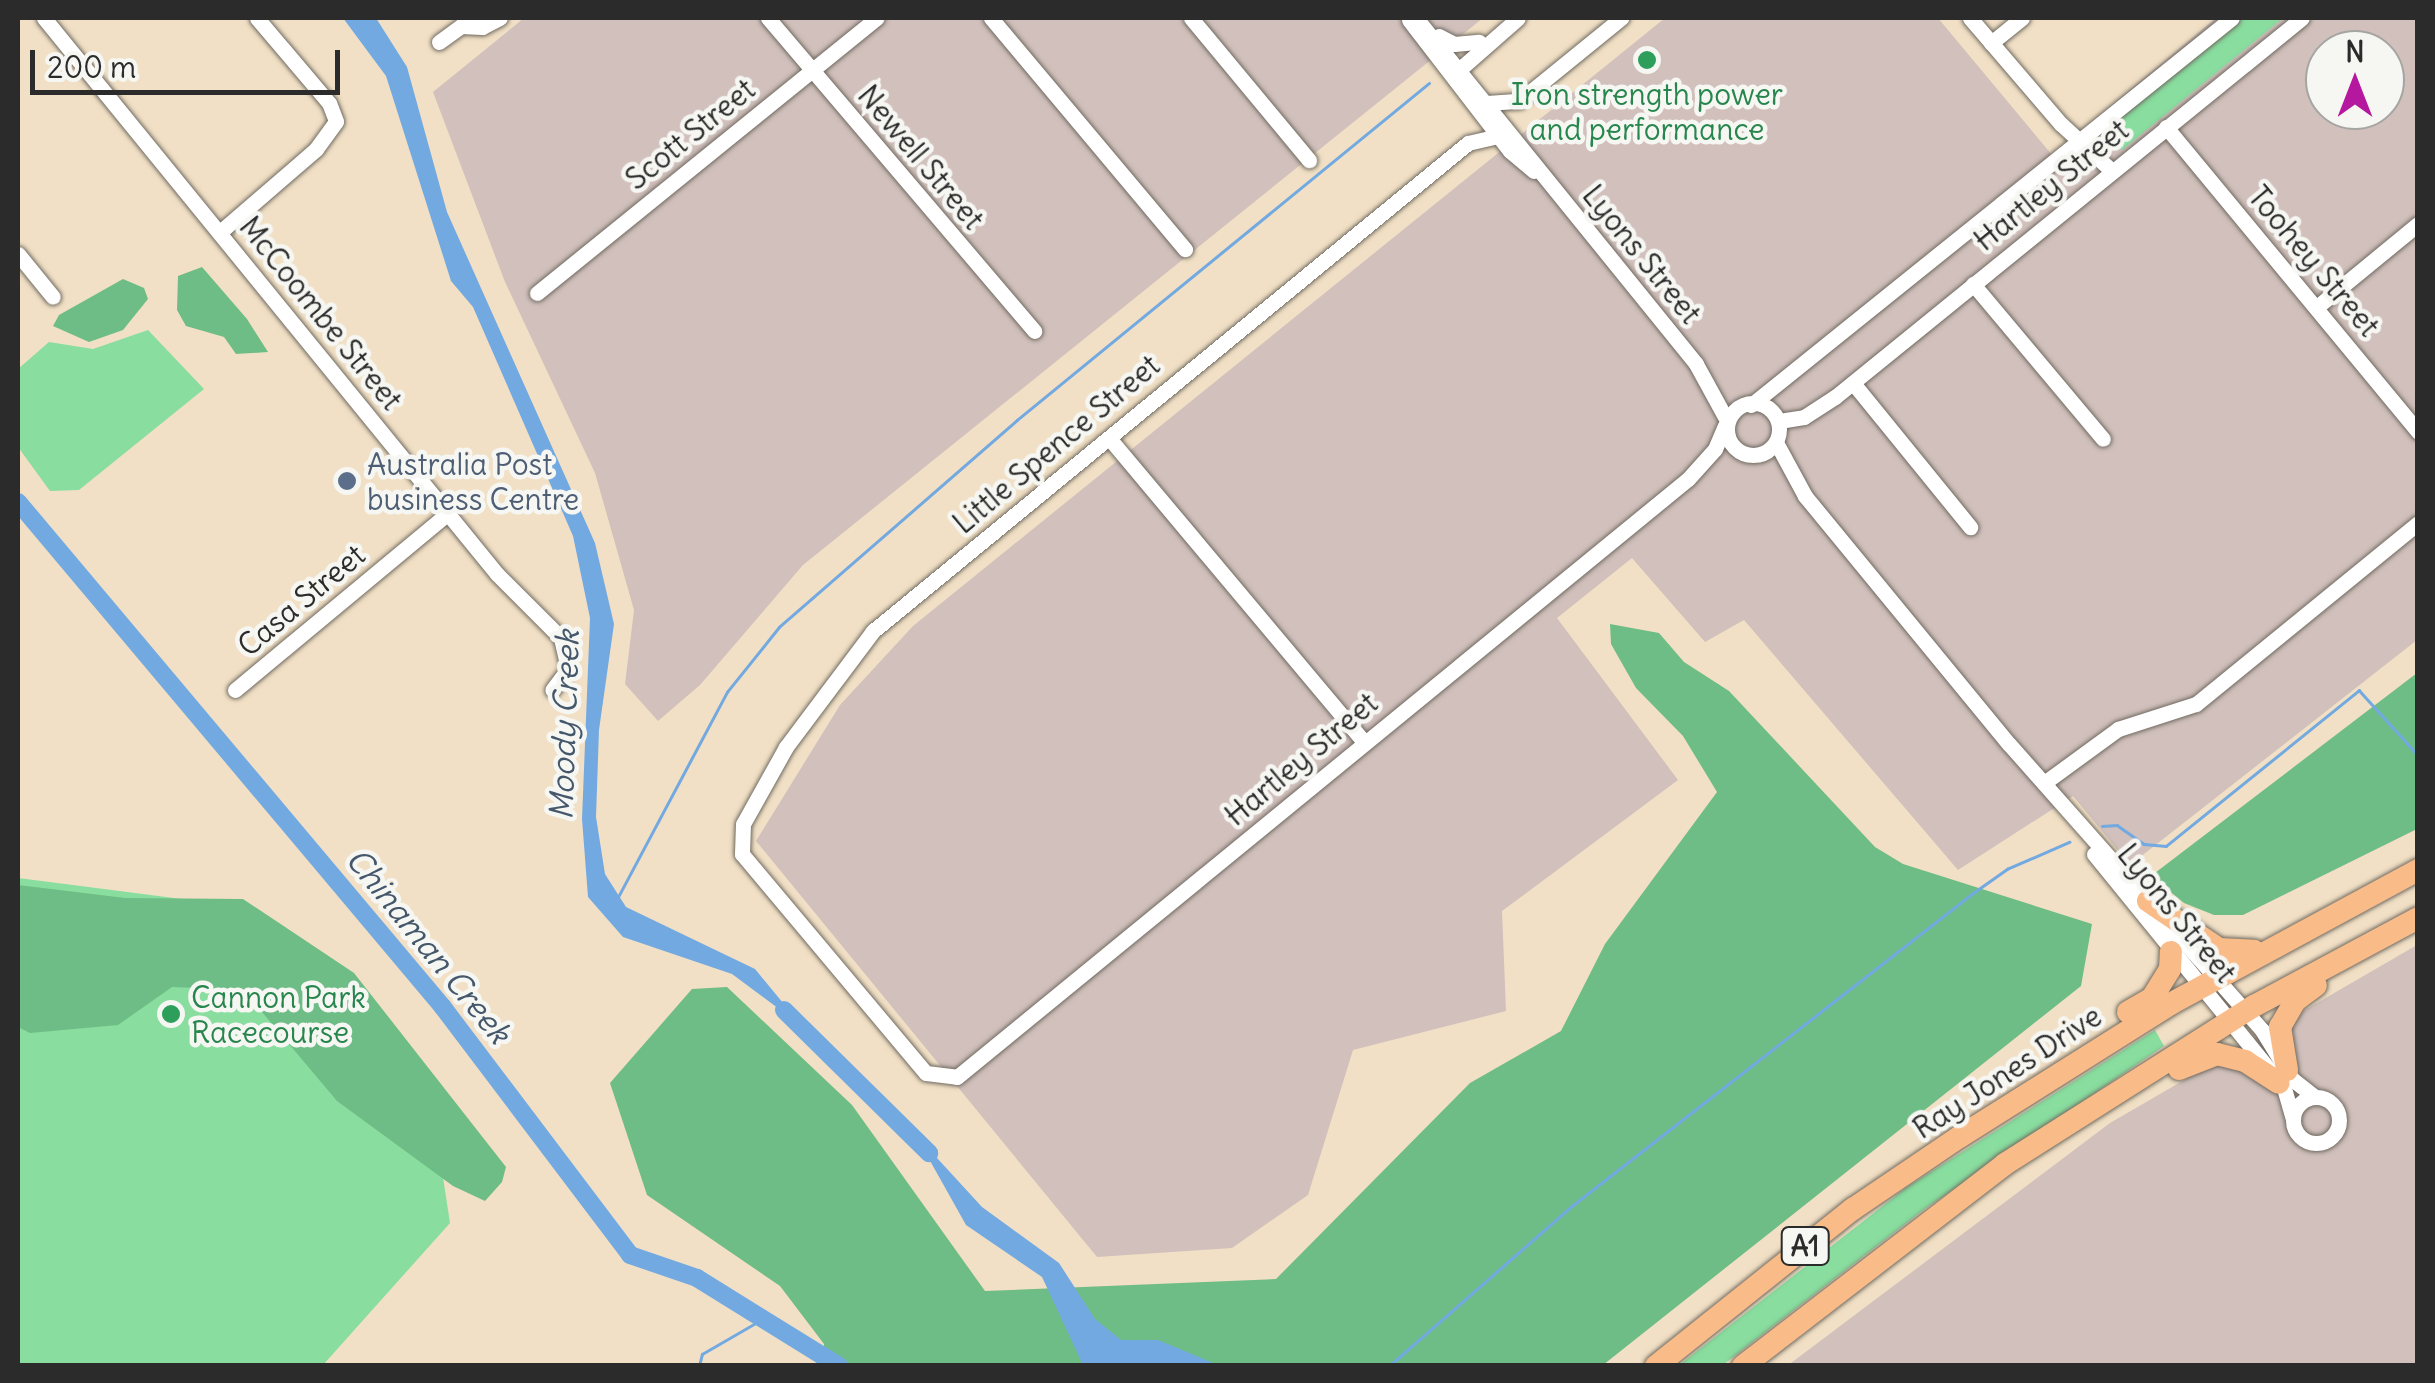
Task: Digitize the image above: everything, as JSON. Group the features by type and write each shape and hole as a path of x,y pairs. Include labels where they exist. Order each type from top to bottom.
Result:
{"highway":[{"name":"Ray Jones Drive","path":"1656,1366 1852,1209 1961,1136 2207,983 2418,870"},
{"path":"2148,901 2230,954 2272,946"},
{"path":"2005,1164 2054,1144 2206,1056 2245,1061 2283,1076 2278,1037 2295,1000 2418,921"},
{"name":"A1","path":"1743,1366 2005,1164 2237,1016 2418,921"},
{"path":"1961,1136 2069,1050 2152,998 2170,970 2171,952"}],"street":[{"name":"McCoombe Street","path":"44,18 448,513 565,644 568,668 552,690"},
{"path":"220,232 328,139 336,121 324,96 257,18"},
{"path":"439,42 461,26 482,27 500,18"},
{"name":"Newell Street","path":"768,18 1034,332"},
{"name":"Scott Street","path":"537,293 877,18"},
{"path":"991,18 1185,249"},
{"path":"1191,18 1309,160"},
{"name":"Lyons Street","path":"1407,18 1696,364 1778,430 1806,496"},
{"path":"1416,18 1448,42 1478,42"},
{"name":"Lyons Street","path":"1416,18 1481,103"},
{"path":"1452,70 1478,42 1518,18"},
{"path":"1503,133 1518,101 1621,18"},
{"path":"1970,18 2079,140 2112,171"},
{"path":"1991,43 2022,18"},
{"name":"Hartley Street","path":"947,1078 964,1073 1688,478 1715,449 1725,422 1806,363 2232,18"},
{"name":"Hartley Street","path":"1688,478 1749,451 1835,397 2302,18"},
{"path":"1452,70 1504,26"},
{"name":"Little Spence Street","path":"1468,143 1481,103 1476,68 1504,26"},
{"path":"1481,103 1518,101"},
{"name":"Toohey Street","path":"2166,127 2318,306 2418,432"},
{"name":"Little Spence Street","path":"947,1078 926,1073 742,854 738,840 786,747 872,632 1468,143 1503,133"},
{"path":"2318,306 2418,224"},
{"path":"18,254 53,298"},
{"path":"1973,284 2103,439"},
{"name":"Hartley Street","path":"1778,430 1775,397 1806,363"},
{"name":"Lyons Street","path":"1696,364 1725,422 1749,451 1806,496 2009,744 2171,952 2207,983"},
{"path":"1853,383 1970,528"},
{"path":"1109,438 1364,742"},
{"name":"Casa Street","path":"235,690 448,513"},
{"path":"2044,783 2128,724 2196,704 2418,523"},
{"name":"Lyons Street","path":"2009,744 2148,901 2207,983 2283,1076 2315,1097"},
{"name":"Lyons Street","path":"2283,1076 2293,1120"},
{"path":"2315,1097 2338,1111 2334,1136 2306,1142 2293,1120 2297,1107 2315,1097"}],"shaded area":[{"path":"524,18 1483,18 803,565 700,685 658,721 625,684 634,610 595,473 505,282 433,92"},
{"path":"1665,18 1938,18 2052,155 2216,18 2417,18 2417,640 2130,865 2073,796 1958,870 1744,620 1705,642 1632,558 1557,618 1678,780 1502,911 1506,1011 1353,1050 1308,1195 1232,1248 1097,1257 756,841 840,705 913,626"},
{"path":"2417,945 2417,1365 1787,1366 2110,1123"}],"green space":[{"path":"2243,18 2283,18 2122,150 2108,143 2108,127"},
{"path":"202,267 247,319 268,352 236,354 224,337 186,326 177,310 178,276"},
{"path":"123,279 144,288 148,299 123,330 89,342 53,326 59,315"},
{"path":"148,330 204,389 79,490 50,491 18,447 18,369 49,342 93,349"},
{"path":"1610,624 1659,633 1684,662 1729,691 1875,847 1903,864 2092,924 2081,986 1603,1365 822,1365 824,1344 780,1286 647,1195 610,1083 692,989 727,987 852,1105 985,1291 1276,1279 1470,1083 1561,1031 1605,944 1717,792 1683,736 1636,688 1611,644"},
{"path":"2417,673 2417,829 2243,915 2214,915 2184,903 2151,876"},
{"name":"Cannon Park Racecourse","path":"18,878 213,903 435,1125 450,1223 323,1365 18,1366"},
{"path":"18,885 125,898 243,899 354,973 506,1167 502,1182 485,1201 453,1186 337,1101 257,1006 223,989 172,987 118,1025 30,1033 18,1027"},
{"path":"2155,1030 2164,1046 1926,1208 1723,1365 1678,1366 1907,1187"}],"water":[{"path":"343,18 376,18 407,67 447,212 595,543 614,624 599,730 596,817 605,874 626,907 755,969 802,1026 732,974 623,937 588,897 582,819 590,618 573,536 473,307 451,281 386,76"},
{"path":"915,1134 982,1207 1059,1263 1095,1319 1121,1340 1158,1340 1218,1365 1083,1365 1042,1277 966,1225"}],"waterway":[{"path":"618,897 727,692 779,627 1017,420 1429,83"},
{"name":"Chinaman Creek","path":"18,502 442,1006 630,1255 697,1278 839,1366"},
{"path":"2102,826 2117,825 2144,844 2166,846 2359,690 2418,755"},
{"path":"1389,1366 1573,1205 1973,893 2007,869 2069,842"},
{"name":"Moody Creek","path":"784,1010 929,1153"},
{"path":"699,1366 702,1354 766,1317"}],"railway":[{"path":"2413,1366 2418,1362"}],"place":[{"name":"Iron strength power and performance","path":"1647,60"},
{"name":"Australia Post business Centre","path":"347,481"},
{"name":"Cannon Park Racecourse","path":"171,1014"}]}
